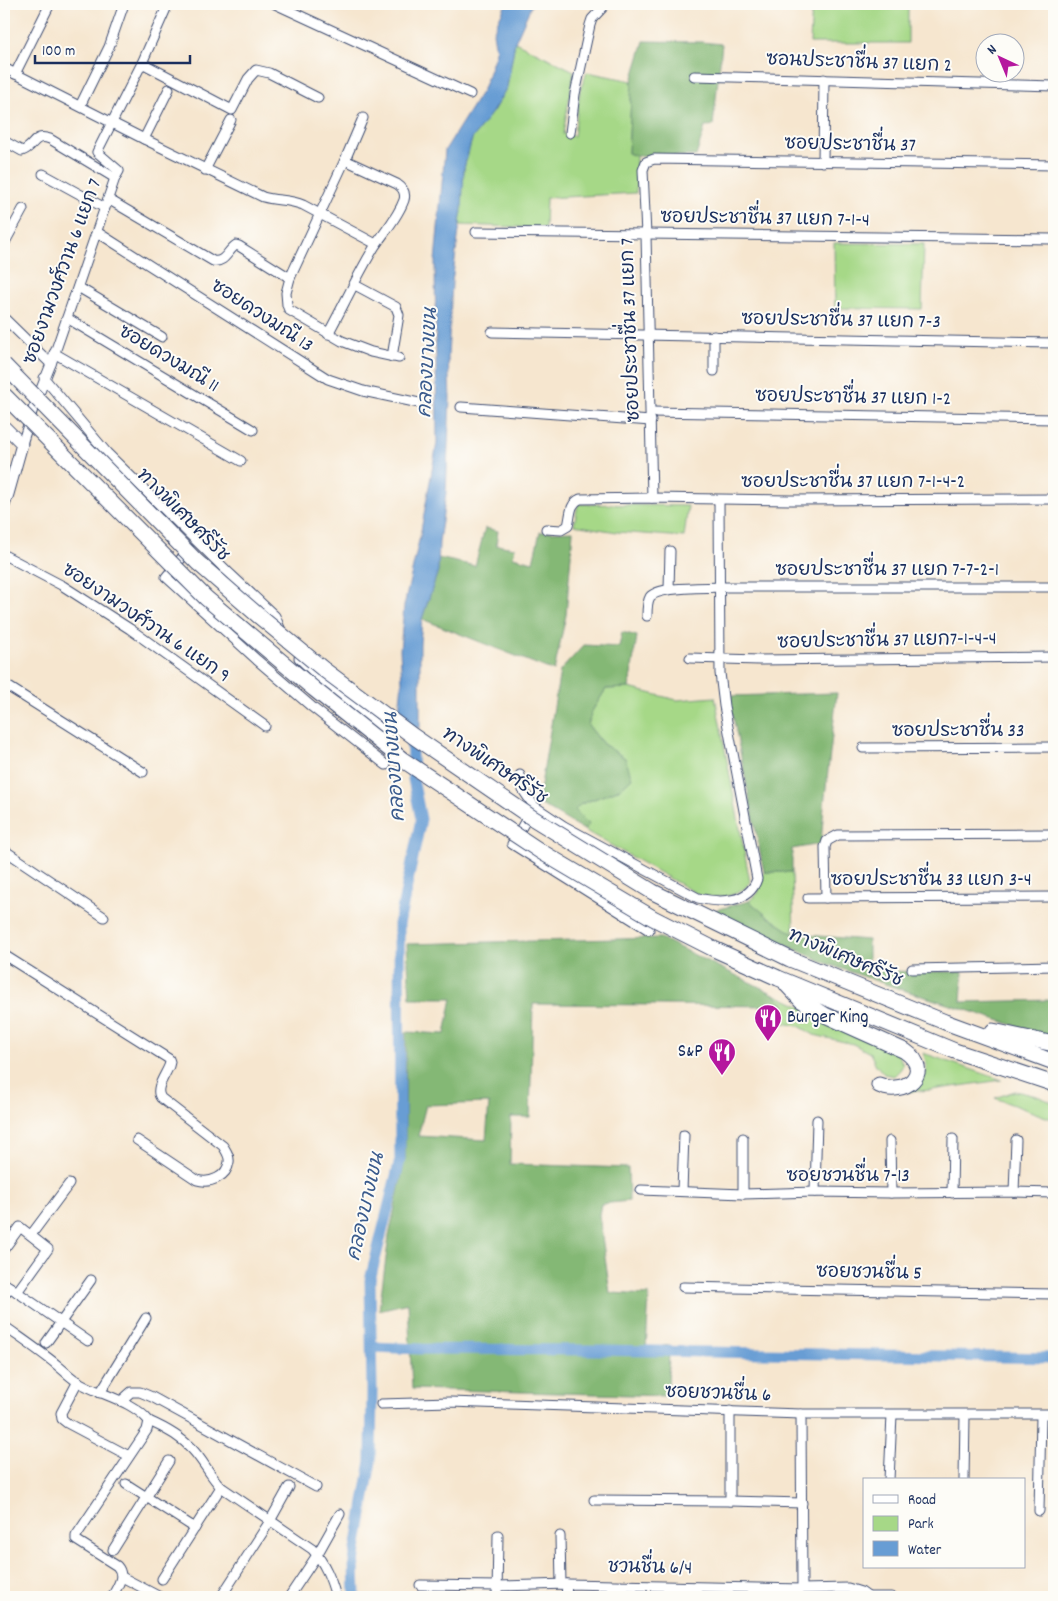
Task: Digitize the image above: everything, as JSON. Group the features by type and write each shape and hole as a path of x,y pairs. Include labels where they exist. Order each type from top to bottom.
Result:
{"highway":[{"name":"ทางพิเศษศรีรัช","path":"4,365 197,562 260,617 323,669 413,736 531,817 653,892 790,959 945,1022 1054,1062"},
{"path":"4,395 206,598 314,689 403,760 488,817 540,851 653,918 716,950 780,979 955,1050 1054,1084"},
{"path":"780,979 801,1000 826,1015 905,1050 914,1057 918,1067 912,1082 904,1087 889,1088 879,1086"},
{"path":"945,1022 1054,1044"}],"street":[{"path":"15,74 50,4"},
{"path":"80,106 109,47 124,4"},
{"name":"ซอยงามวงศ์วาน 6 แยก 7","path":"22,444 119,171 97,152 142,63 168,4"},
{"path":"275,4 470,94"},
{"path":"570,133 575,94 590,25 592,19 606,4"},
{"path":"142,63 232,110 248,79 256,70 269,73 318,98"},
{"path":"4,68 205,170 263,197 293,200 303,204 376,244"},
{"name":"ซอนประชาชื่น 37 แยก 2","path":"694,76 1054,86"},
{"path":"823,162 824,79"},
{"path":"144,139 169,89"},
{"path":"355,285 393,305 398,310 395,357 355,347 328,334 289,310 287,305 286,293 290,278 346,160 363,118"},
{"path":"205,170 231,120"},
{"path":"4,141 22,151 27,150 37,138 44,136 115,178"},
{"name":"ซอยประชาชื่น 37","path":"646,162 654,159 1054,165"},
{"path":"328,334 376,244 390,226 404,199 405,193 398,184 346,160"},
{"name":"ซอยประชาชื่น 37 แยก 7","path":"646,162 643,170 652,498"},
{"path":"43,174 107,204 213,261 219,262 223,260 236,245 290,278"},
{"path":"4,244 23,209"},
{"name":"ซอยดวงมณี 13","path":"97,232 320,374 363,391 419,403"},
{"name":"ซอยประชาชื่น 37 แยก 7-1-4","path":"476,232 1054,239"},
{"path":"78,287 162,337"},
{"path":"4,318 50,364"},
{"name":"ซอยดวงมณี 11","path":"67,318 253,430"},
{"name":"ซอยประชาชื่น 37 แยก 7-3","path":"492,332 1054,343"},
{"path":"714,336 714,371"},
{"path":"54,353 241,461"},
{"path":"44,378 107,453 196,541 276,616 289,648 319,677 387,734"},
{"name":"ซอยประชาชื่น 37 แยก 1-2","path":"461,407 651,416 1054,419"},
{"path":"4,426 22,444 4,505"},
{"name":"ซอยประชาชื่น 37 แยก 7-1-4-2","path":"546,529 561,530 568,526 572,506 580,499 1054,499"},
{"path":"520,775 523,790 534,806 564,826 698,898 727,902 747,894 755,884 757,879 724,706 720,674 720,500"},
{"path":"196,541 166,577 257,660 312,707 386,765"},
{"path":"647,616 649,598 659,590 669,589 670,551"},
{"name":"ซอยงามวงศ์วาน 6 แยก 9","path":"4,555 63,586 130,629 265,726"},
{"name":"ซอยประชาชื่น 37 แยก 7-7-2-1","path":"669,589 720,587 1054,587"},
{"name":"ซอยประชาชื่น 37 แยก7-1-4-4","path":"690,658 758,660 1054,656"},
{"path":"4,684 143,772"},
{"name":"ซอยประชาชื่น 33","path":"863,748 1054,747"},
{"path":"534,806 512,844 648,930"},
{"path":"826,898 825,847 827,841 838,835 1054,834"},
{"path":"4,850 104,917"},
{"name":"ซอยประชาชื่น 33 แยก 3-4","path":"808,898 1054,896"},
{"path":"4,955 169,1060 169,1066 158,1089 158,1094 223,1146 228,1153 230,1161 220,1177 212,1182 204,1182 197,1180 137,1140"},
{"path":"912,969 1054,966"},
{"path":"815,1192 817,1120"},
{"path":"682,1191 684,1135"},
{"path":"743,1138 743,1194"},
{"path":"952,1192 953,1139"},
{"path":"1014,1192 1016,1140"},
{"path":"890,1141 890,1193"},
{"path":"30,1236 69,1184"},
{"name":"ซอยชวนชื่น 7-13","path":"641,1190 743,1194 815,1192 1014,1192 1054,1194"},
{"path":"4,1249 20,1227 48,1249 4,1295"},
{"path":"46,1343 91,1280"},
{"path":"10,1287 88,1341"},
{"name":"ซอยชวนชื่น 5","path":"682,1287 1054,1294"},
{"path":"100,1393 146,1318"},
{"path":"4,1326 78,1381 100,1393 121,1401 144,1414 149,1421 168,1429 193,1450 221,1487 312,1549 322,1560 331,1578 336,1597"},
{"path":"78,1381 61,1413 62,1419 129,1456"},
{"path":"121,1401 131,1392 140,1392 152,1397 316,1487"},
{"name":"ซอยชวนชื่น 6","path":"381,1404 450,1402 801,1414 1041,1416 1054,1414"},
{"path":"730,1411 730,1501"},
{"path":"801,1414 802,1589"},
{"path":"889,1478 892,1415"},
{"path":"964,1478 965,1415"},
{"path":"1039,1511 1041,1416"},
{"path":"112,1597 122,1576 121,1570 76,1540 76,1536 147,1430 149,1421"},
{"path":"113,1550 169,1461"},
{"path":"126,1484 195,1528"},
{"path":"162,1579 221,1487"},
{"path":"221,1597 270,1521 289,1487"},
{"path":"594,1500 802,1503"},
{"path":"289,1597 317,1555 340,1514"},
{"path":"497,1597 498,1535"},
{"path":"560,1536 566,1597"},
{"path":"122,1576 160,1597"},
{"name":"ชวนชื่น 6/4","path":"420,1585 498,1586 564,1584 855,1589 868,1597 891,1597"},
{"path":"708,1597 709,1587"}],"green space":[{"path":"812,4 908,4 908,43 810,43"},
{"path":"644,41 722,44 713,125 705,127 696,156 636,156 628,153 632,81"},
{"path":"515,42 574,71 563,134 574,136 580,90 587,72 632,81 628,153 636,156 636,193 546,198 545,228 460,225 464,168 472,139 493,111 507,87"},
{"path":"834,243 924,244 922,309 835,308"},
{"path":"578,504 688,506 684,537 617,532 574,525"},
{"path":"485,528 498,531 496,545 515,548 513,557 533,562 540,532 573,531 566,615 554,671 422,619 438,571 438,558 475,566"},
{"path":"622,632 637,636 629,688 606,689 592,711 588,725 603,744 625,758 632,778 620,789 581,804 575,810 589,824 584,830 538,803 560,671 584,645 619,647"},
{"path":"629,688 677,700 715,697 750,882 741,891 720,897 699,895 584,830 589,824 575,810 581,804 620,789 625,758 603,744 588,725 592,711 606,689"},
{"path":"837,693 821,844 792,849 792,872 764,872 729,696"},
{"path":"764,872 792,872 794,934 749,901 758,893"},
{"path":"749,901 794,934 868,940 868,971 963,972 961,1002 1054,1000 1054,1038 828,964 715,910"},
{"path":"660,938 774,994 786,1006 533,1004 530,1117 511,1117 510,1164 628,1168 629,1201 601,1204 599,1215 610,1293 649,1295 646,1349 669,1345 668,1396 412,1389 408,1303 379,1310 389,1236 405,1159 406,1032 445,1034 452,998 410,998 407,944","holes":["489,1103 486,1140 418,1136 426,1105"]},
{"path":"774,994 897,1051 903,1065 894,1076 884,1074 876,1065 870,1053 853,1044 814,1035 799,1026 767,1020 765,1006 785,1006"},
{"path":"923,1053 1002,1080 906,1092 926,1075 926,1062"},
{"path":"1015,1091 1037,1096 1054,1103 1054,1120 995,1098"}],"water":[{"path":"506,4 532,4 515,42 507,87 493,111 472,139 464,168 462,209 452,282 448,357 450,398 446,493 439,542 438,571 422,619 420,644 420,729 399,712 402,682 400,650 404,606 420,536 437,443 435,261 445,150 483,89 496,52 493,32"}],"waterway":[{"name":"คลองบางเขน","path":"355,1597 354,1562 371,1461 370,1280 400,1160 399,924 421,819 413,779 410,706"},
{"path":"372,1347 1054,1358"}],"place":[{"name":"Burger King","path":"768,1042"},
{"name":"S&P","path":"722,1076"}]}
